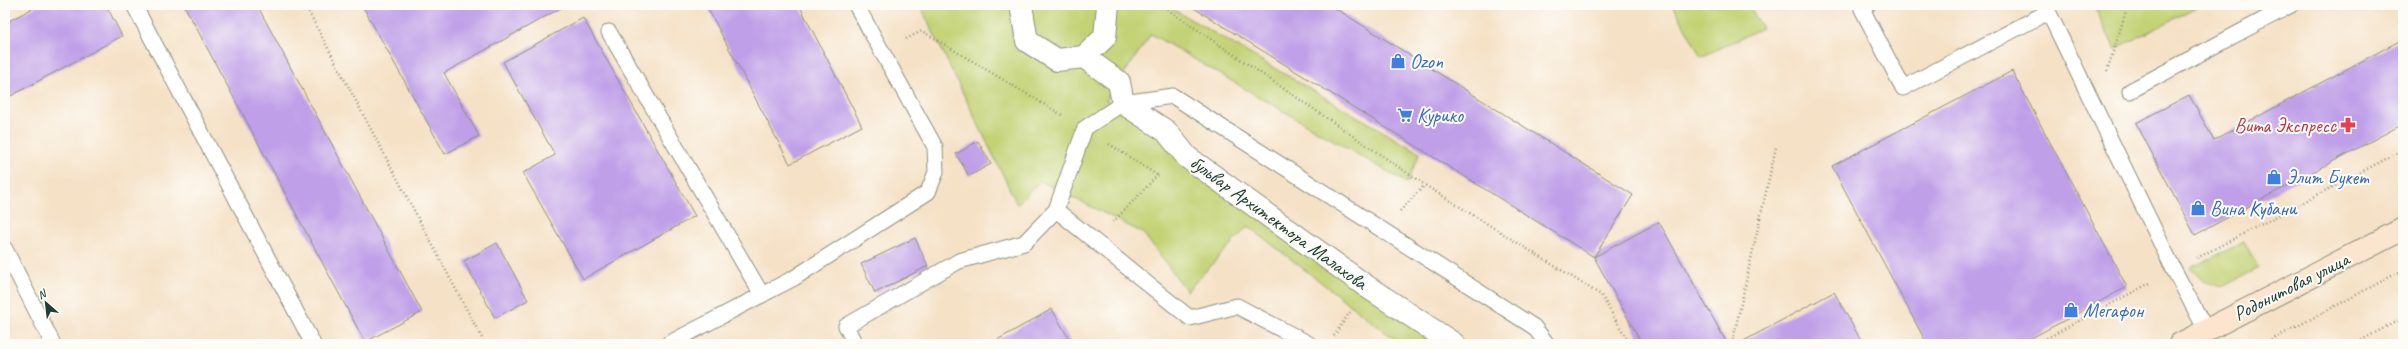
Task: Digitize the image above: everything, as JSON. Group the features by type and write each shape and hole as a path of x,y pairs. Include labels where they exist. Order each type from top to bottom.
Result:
{"street":[{"path":"1021,5 1027,41 1057,60 1084,57 1105,37 1108,5"},
{"path":"1084,57 1118,82 1123,104"},
{"name":"бульвар Архитектора Малахова","path":"1123,104 1166,131 1187,157 1366,286 1454,344"},
{"name":"Родонитовая улица","path":"2180,344 2403,229"}],"lane":[{"path":"134,5 313,344"},
{"path":"668,344 794,278 928,192 936,172 935,147 856,5"},
{"path":"1868,5 1862,8 1903,88 2046,8 2096,106 2174,270 2206,330"},
{"path":"2130,91 2291,5"},
{"path":"609,32 762,295"},
{"path":"855,344 846,326 959,261 1024,243 1056,210 1085,128 1123,104 1173,96 1534,327 1547,344"},
{"path":"1056,210 1190,318 1237,306 1309,344"},
{"path":"5,249 54,344"}],"path":[{"path":"305,5 485,344"},
{"path":"1161,5 1425,185 1601,295 1630,344"},
{"path":"2096,106 2128,5"},
{"path":"882,52 922,32 1085,128 1157,175"},
{"path":"1732,344 1776,147"},
{"path":"2036,344 2403,150"},
{"path":"1095,240 1157,175 1187,157"},
{"path":"2264,344 2403,270"},
{"path":"2354,344 2403,318"}],"green space":[{"path":"920,5 1166,5 1420,153 1407,183 1151,34 1106,100 1455,344 1401,344 1248,226 1187,291 1143,233 1040,181 1017,204"},
{"path":"1673,5 1749,5 1762,28 1701,57"},
{"path":"2093,5 2201,5 2115,49"},
{"path":"2244,242 2259,268 2222,287 2203,281 2190,268"}],"building":[{"path":"39,5 106,5 122,36 5,99 5,23"},
{"path":"184,5 257,5 422,312 365,342"},
{"path":"362,5 566,5 444,73 479,136 445,154"},
{"path":"706,5 799,5 862,126 790,164"},
{"path":"1189,5 1330,5 1633,195 1594,257"},
{"path":"583,18 695,216 583,279 523,173 555,155 503,62"},
{"path":"2403,39 2403,124 2195,235 2136,123 2189,95 2214,140"},
{"path":"2012,71 2127,287 2020,344 1927,344 1832,166"},
{"path":"978,141 991,164 969,176 956,154"},
{"path":"1659,222 1727,343 1642,344 1594,257"},
{"path":"915,238 928,266 875,293 861,264"},
{"path":"497,243 528,300 495,318 464,261"},
{"path":"1834,292 1863,344 1738,344"},
{"path":"1052,309 1072,344 990,344"}],"place":[{"name":"Ozon","path":"1398,61"},
{"name":"Курико","path":"1405,115"},
{"name":"Вита Экспресс","path":"2348,125"},
{"name":"Элит Букет","path":"2274,177"},
{"name":"Вина Кубани","path":"2198,208"},
{"name":"Мегафон","path":"2071,310"}]}
